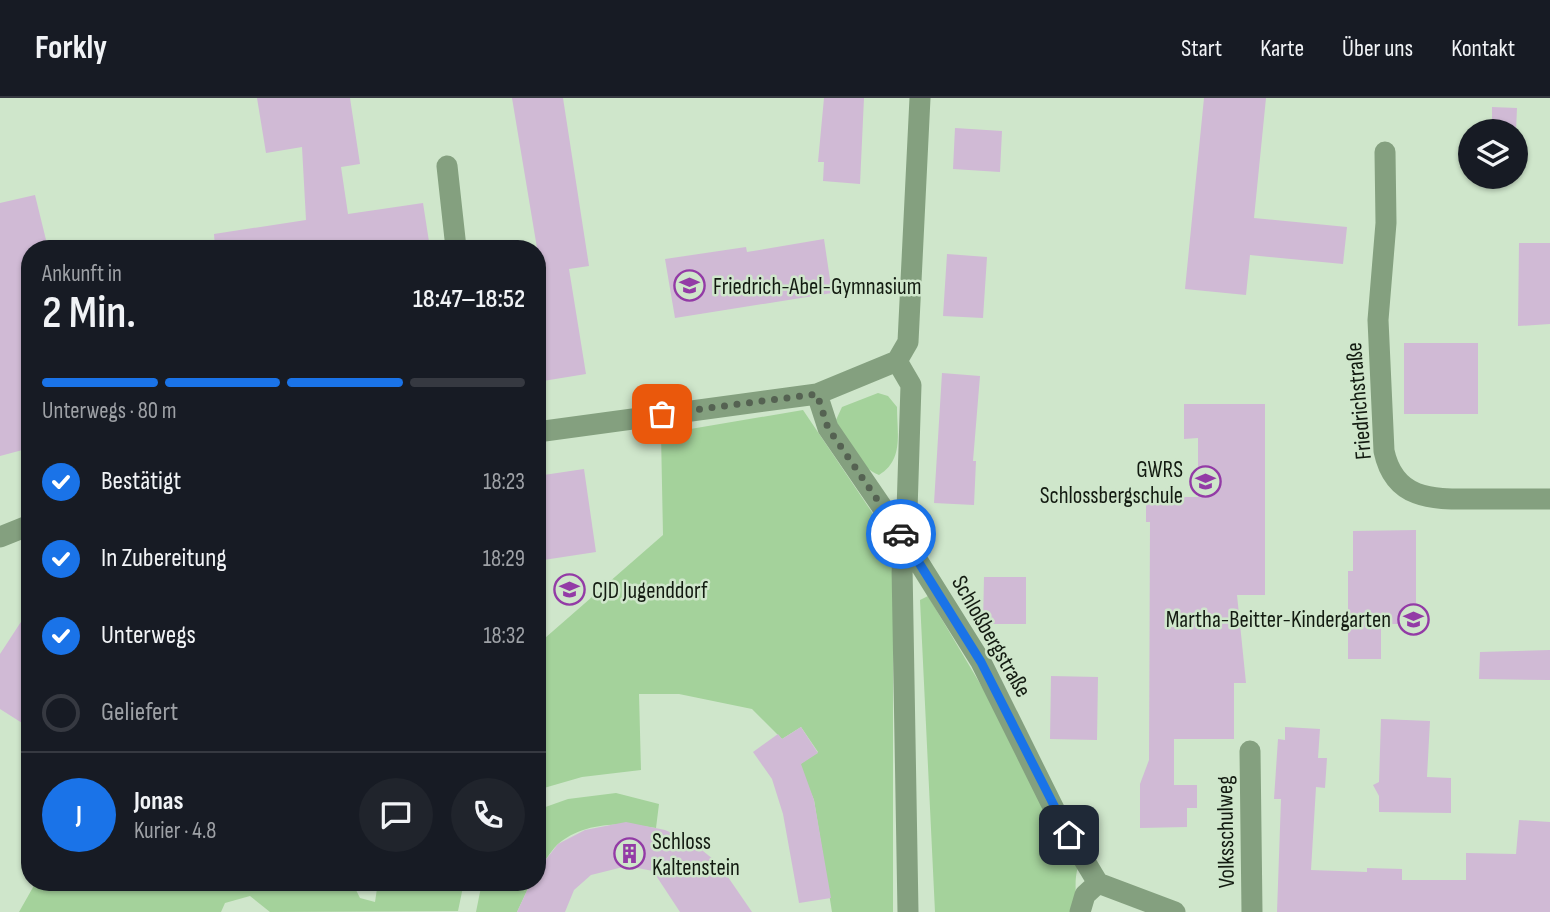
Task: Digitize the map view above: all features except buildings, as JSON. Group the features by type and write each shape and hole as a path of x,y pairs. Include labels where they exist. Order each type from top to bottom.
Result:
{"street":[{"path":"546,431 817,394 897,361 908,342 920,98"},
{"name":"Friedrichstraße","path":"1385,152 1386,223 1379,284 1384,451 1394,476 1406,488 1430,498 1550,499"},
{"path":"447,166 455,240"},
{"path":"897,361 911,385 906,542 902,566 908,912"},
{"name":"Schloßbergstraße","path":"817,394 828,428 906,542 981,662 1057,815 1104,887"},
{"path":"0,537 21,529"},
{"name":"Volksschulweg","path":"1250,751 1252,912"},
{"path":"1080,912 1085,895 1104,887 1175,912"}],"green space":[{"path":"878,393 888,396 897,407 898,436 896,454 887,469 879,475 864,466 852,452 836,420 842,407"},
{"path":"803,410 888,536 893,582 893,912 832,912 814,800 799,765 818,752 801,727 782,739 752,709 679,694 639,694 641,770 582,777 546,787 546,637 663,535 661,434"},
{"path":"928,596 985,692 1078,867 1074,912 935,912 920,600"},
{"path":"616,793 659,804 656,828 618,824 592,827 567,837 546,859 546,807 568,799"},
{"path":"31,891 356,891 360,898 375,902 377,891 462,891 458,911 270,912 250,896 225,903 221,912 19,912"},
{"path":"480,891 527,891 517,912 476,912"}],"way so far":[{"path":"662,414 817,394 828,428 901,534"}],"place":[{"name":"Friedrich-Abel-Gymnasium","path":"690,286"},
{"name":"GWRS Schlossbergschule","path":"1206,482"},
{"name":"CJD Jugenddorf","path":"569,590"},
{"name":"Martha-Beitter-Kindergarten","path":"1414,619"},
{"name":"Schloss Kaltenstein","path":"629,854"}],"route":[{"path":"901,534 981,662 1069,835"}]}
